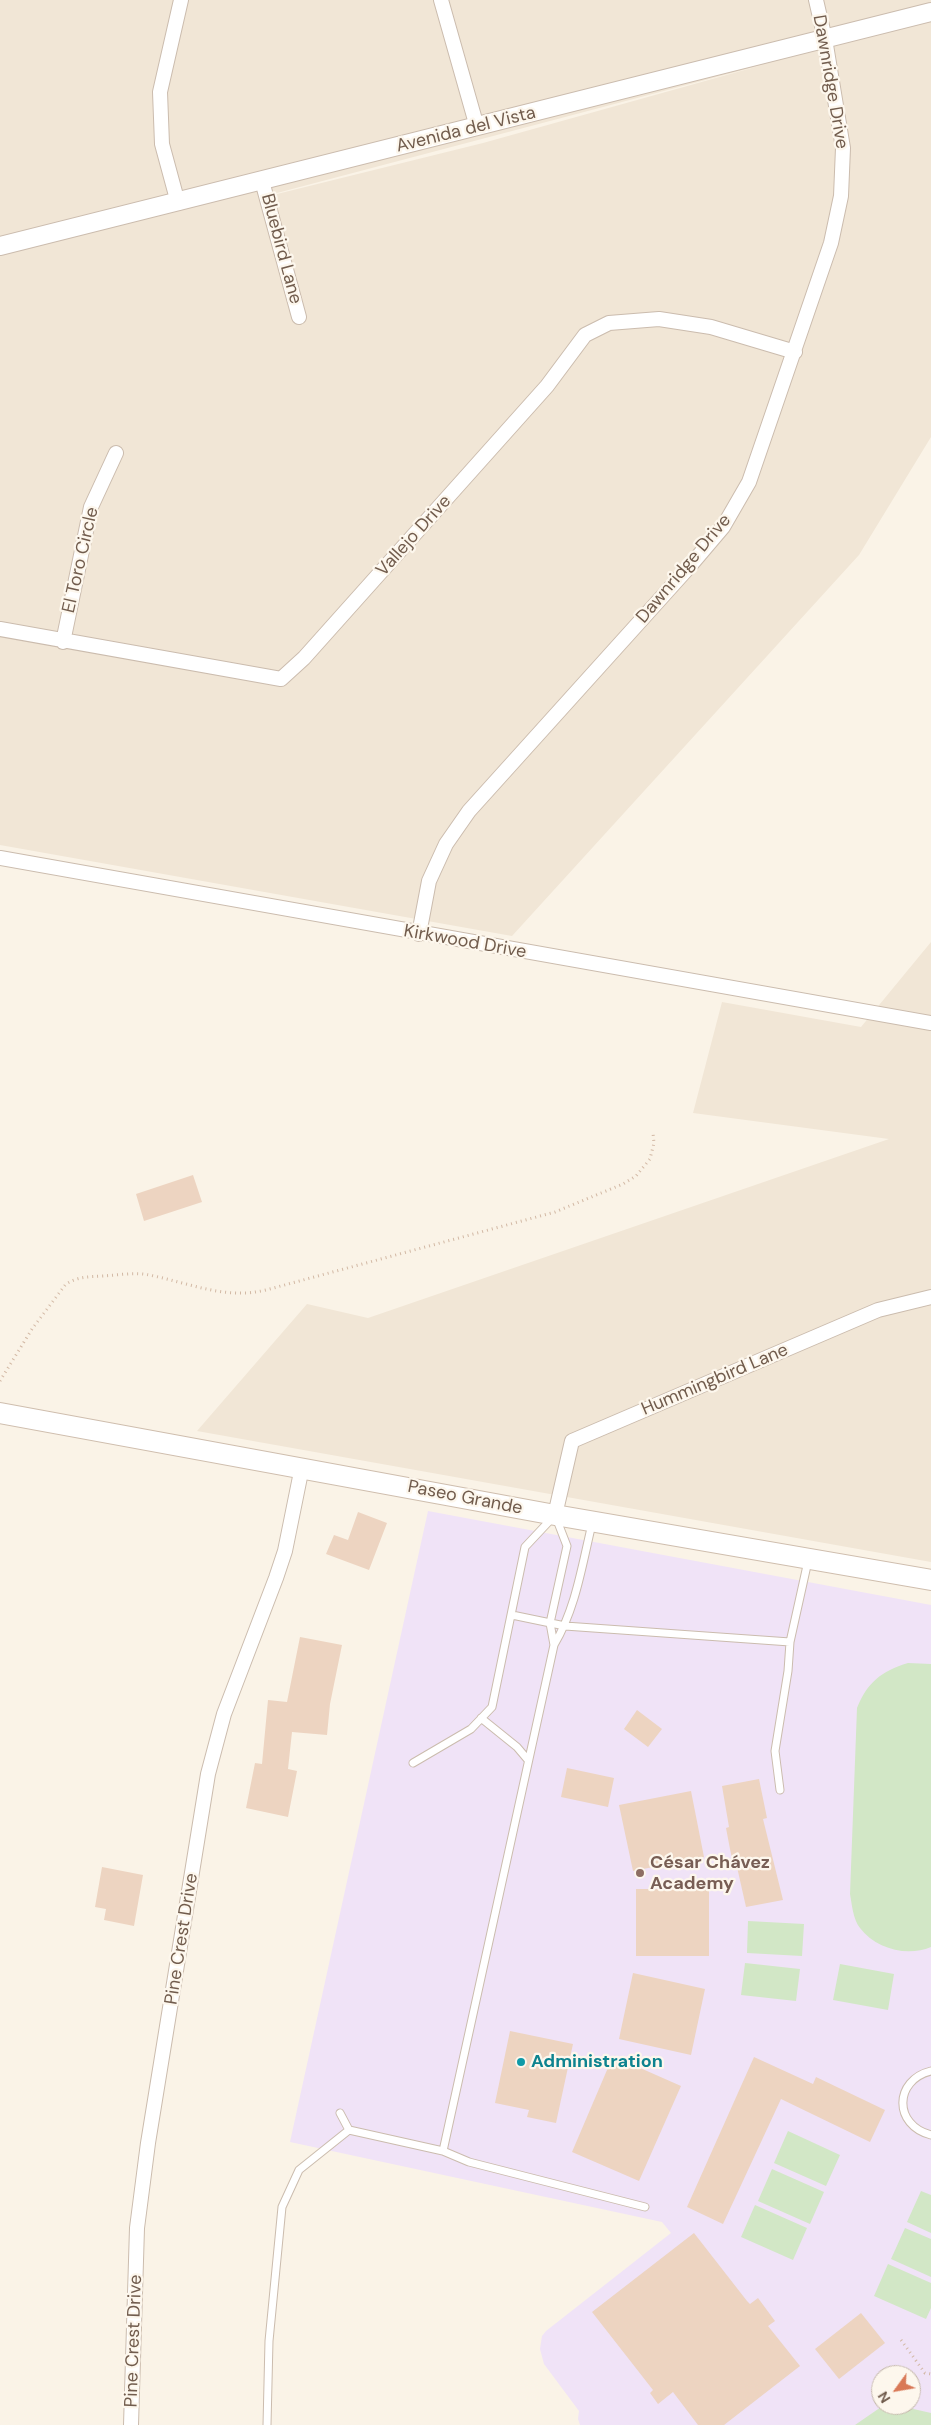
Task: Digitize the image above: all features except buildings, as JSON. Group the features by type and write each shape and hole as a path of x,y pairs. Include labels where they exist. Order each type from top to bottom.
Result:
{"main road":[{"name":"Paseo Grande","path":"0,1413 555,1515 931,1580"}],"street":[{"path":"178,203 162,144 160,92 180,0"},
{"path":"441,0 477,127"},
{"name":"Dawnridge Drive","path":"419,934 429,880 446,844 469,811 689,567 723,527 749,482 831,243 841,196 843,148 825,39 816,0"},
{"name":"Avenida del Vista","path":"0,246 178,203 931,12"},
{"name":"Bluebird Lane","path":"262,181 299,317"},
{"name":"Vallejo Drive","path":"0,629 63,642 280,679 304,658 548,386 585,336 609,323 659,319 711,327 795,352"},
{"name":"El Toro Circle","path":"63,642 91,507 116,453"},
{"name":"Kirkwood Drive","path":"0,858 419,934 931,1023"},
{"name":"Hummingbird Lane","path":"555,1515 572,1441 878,1310 931,1297"},
{"name":"Pine Crest Drive","path":"131,2425 137,2228 148,2143 208,1774 224,1714 282,1560 302,1467"}],"lane":[{"path":"413,1763 471,1729 492,1708 526,1547 555,1515 567,1546 550,1622 554,1645"},
{"path":"443,2151 554,1645 565,1626 574,1602 592,1521"},
{"path":"780,1790 775,1751 788,1671 790,1642 808,1558"},
{"path":"512,1615 565,1626 790,1642"},
{"path":"482,1718 517,1747 528,1760"},
{"path":"931,2071 913,2079 903,2097 903,2108 913,2126 931,2135"},
{"path":"340,2112 349,2130"},
{"path":"349,2130 443,2151 469,2162 645,2207"},
{"path":"268,2425 269,2342 282,2207 299,2170 349,2130"}],"path":[{"path":"0,1381 32,1329 66,1284 73,1280 88,1276 142,1274 220,1292 238,1294 260,1291 555,1212 623,1184 636,1176 650,1159 654,1143 653,1132"},
{"path":"902,2340 925,2373 931,2374"}],"shaded area":[{"path":"0,0 931,0 931,437 859,555 512,936 0,845","holes":["766,64 483,143 277,194"]},
{"path":"931,942 931,1562 197,1431 307,1304 368,1318 889,1139 693,1113 722,1002 861,1027"},
{"name":"César Chávez Academy","path":"428,1511 931,1605 931,2425 580,2425 578,2419 579,2411 544,2364 540,2349 542,2336 671,2233 662,2222 290,2142"}],"green space":[{"path":"908,1663 931,1664 931,1947 922,1950 902,1951 883,1946 874,1941 860,1928 853,1912 850,1894 857,1708 865,1692 876,1679 898,1666"},
{"path":"748,1921 804,1924 802,1956 747,1953"},
{"path":"745,1963 800,1969 796,2001 741,1995"},
{"path":"840,1964 894,1974 888,2010 833,2000"},
{"path":"788,2131 840,2155 826,2186 774,2163"},
{"path":"772,2169 824,2192 810,2224 758,2201"},
{"path":"921,2191 931,2195 931,2233 907,2222"},
{"path":"755,2205 807,2228 793,2260 741,2237"},
{"path":"905,2228 931,2239 931,2277 891,2259"},
{"path":"888,2264 931,2283 931,2308 926,2319 874,2296"},
{"path":"921,2411 931,2413 931,2425 855,2425 871,2414 921,2415"}],"place":[{"name":"César Chávez Academy","path":"640,1873"},
{"name":"Administration","path":"521,2062"}]}
